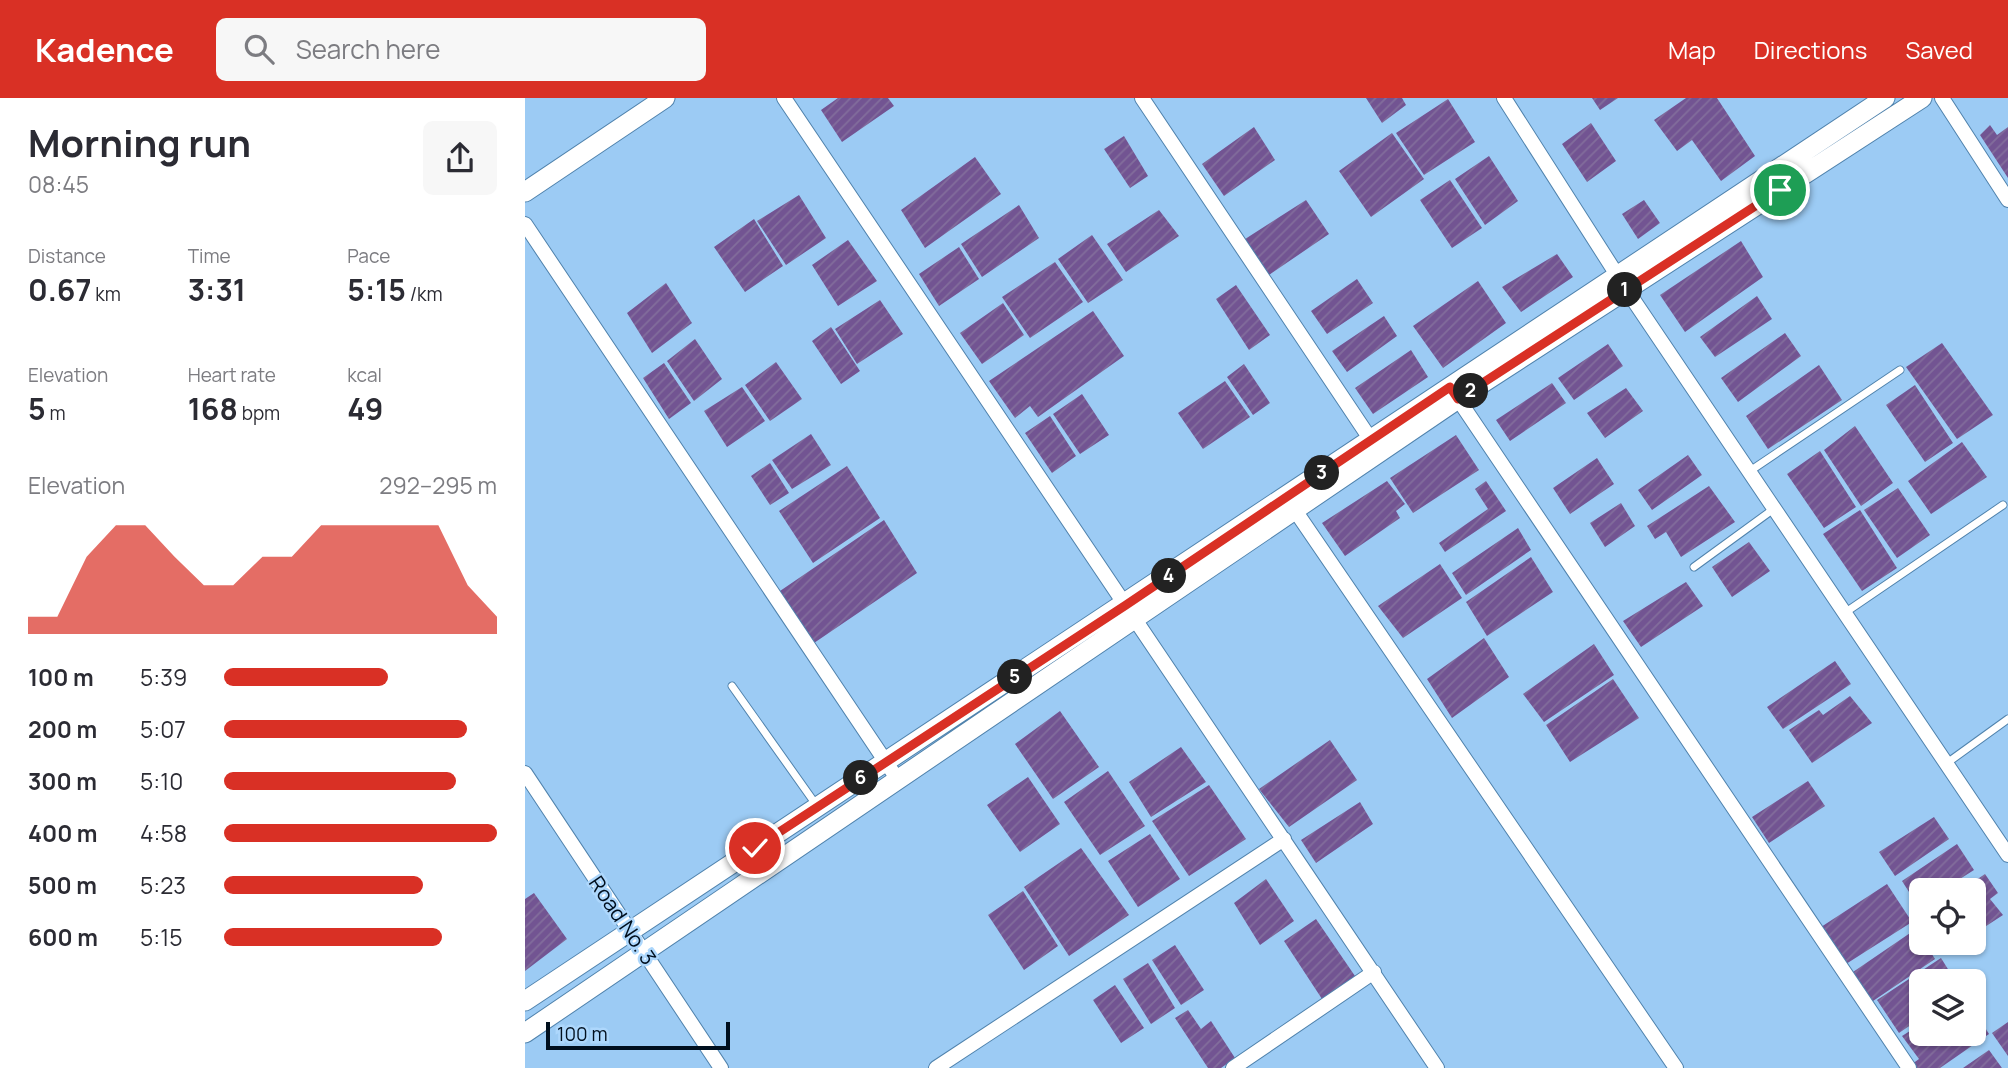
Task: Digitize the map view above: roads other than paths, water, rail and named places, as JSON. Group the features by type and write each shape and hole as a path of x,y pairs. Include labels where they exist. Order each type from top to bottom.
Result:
{"main road":[{"path":"525,192 665,98"},
{"path":"1776,182 1885,98"},
{"path":"525,1033 941,751 1130,612 1454,393 1776,182 1921,98"},
{"path":"525,1001 930,733 1130,612"},
{"path":"930,733 941,751"}],"street":[{"path":"784,98 1437,1068"},
{"path":"1142,98 1375,446"},
{"path":"1504,98 1622,282 2008,855"},
{"path":"1942,98 2008,200"},
{"path":"525,224 898,780"},
{"path":"1454,393 1909,1068"},
{"path":"1290,504 1676,1068"},
{"name":"Road No. 3","path":"525,773 722,1068"},
{"path":"936,1068 1285,839"},
{"path":"1233,1068 1374,972"}],"lane":[{"path":"1750,471 1900,370"},
{"path":"1846,612 2003,505"},
{"path":"1694,567 1775,508"},
{"path":"732,686 817,807"},
{"path":"1947,763 2008,719"}]}
